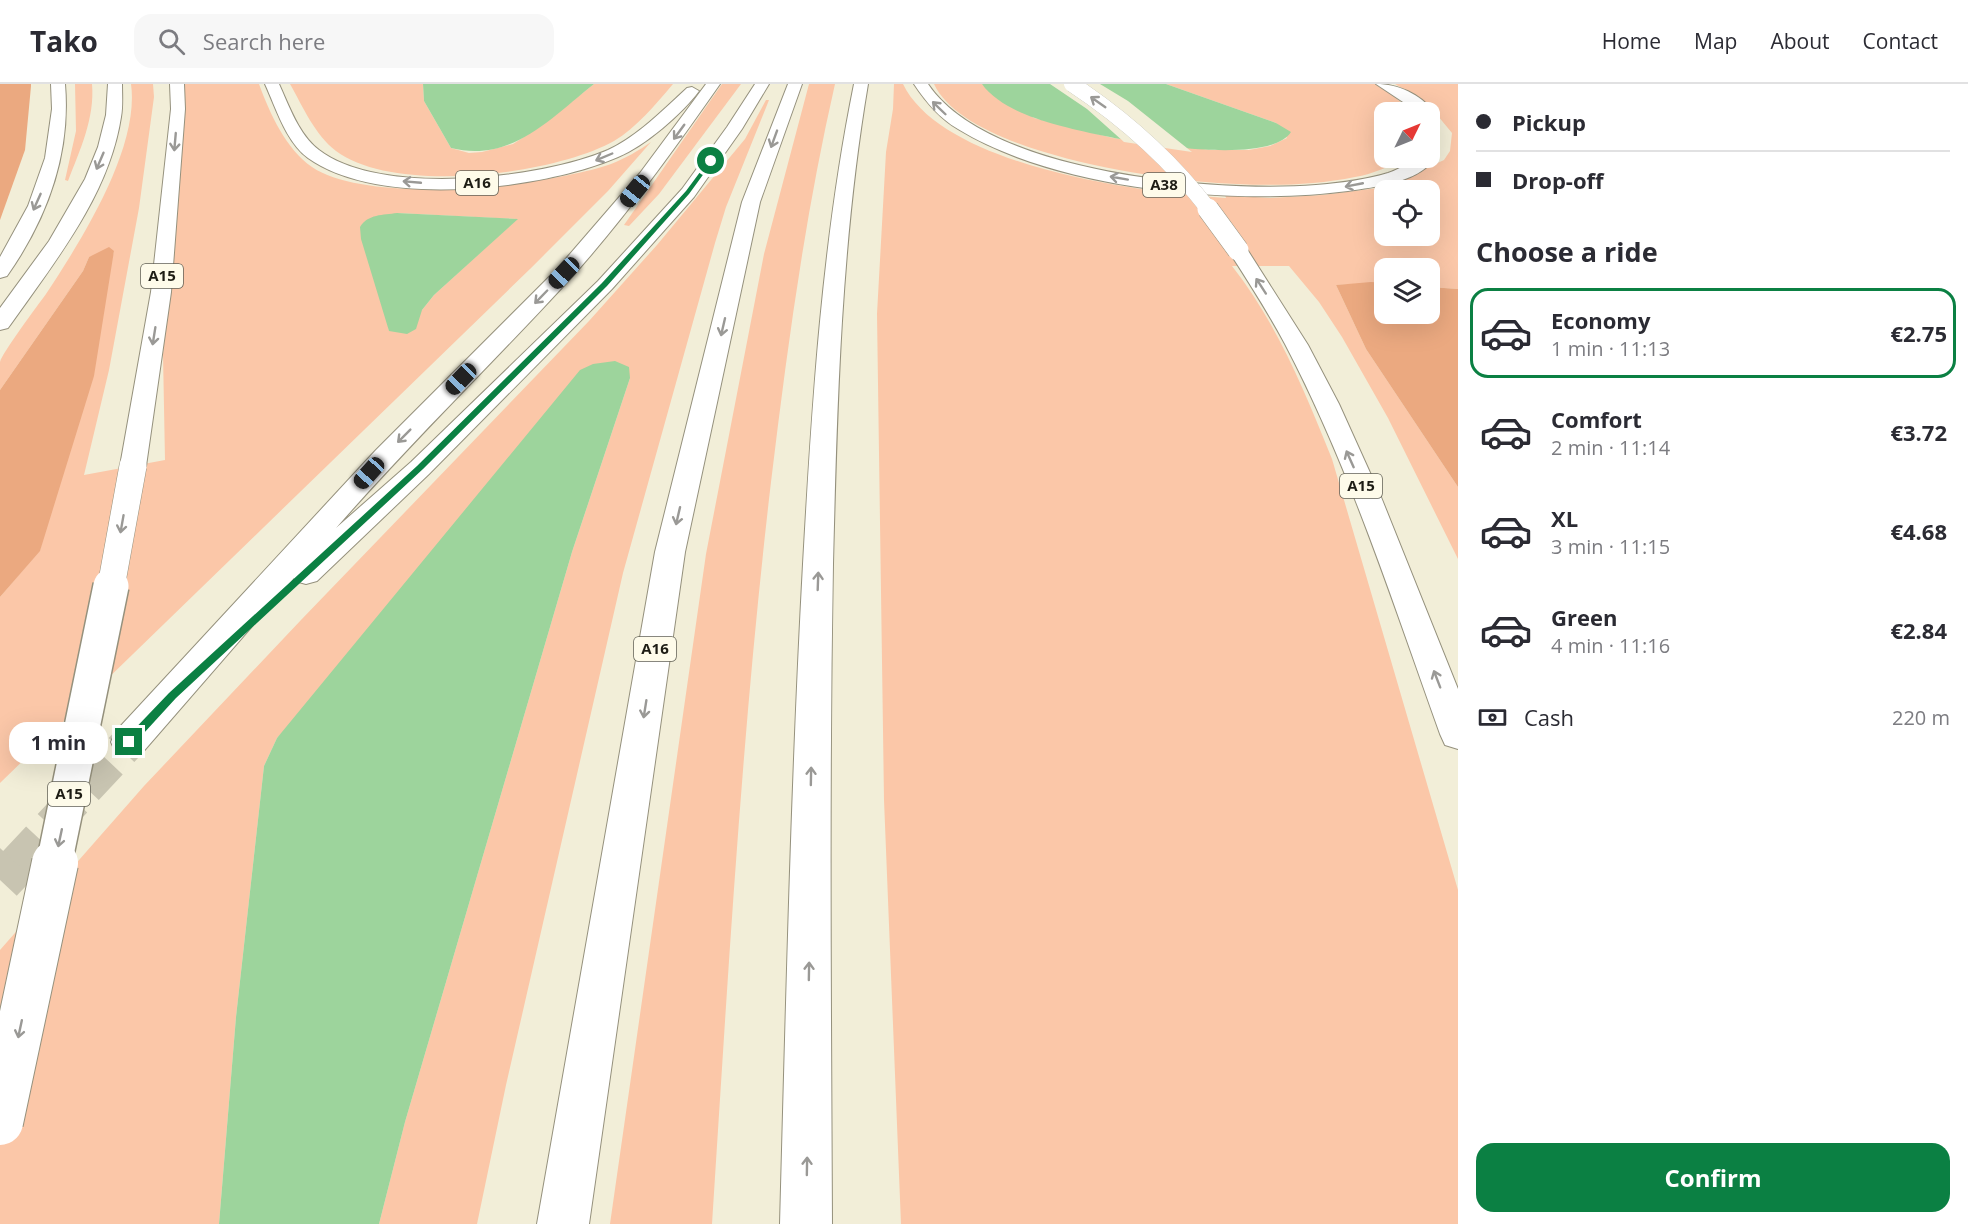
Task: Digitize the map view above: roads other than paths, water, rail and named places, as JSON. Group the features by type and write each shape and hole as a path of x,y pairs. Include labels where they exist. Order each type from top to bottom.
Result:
{"highway":[{"path":"0,272 19,244 52,168 60,128 58,84"},
{"path":"0,323 54,247 90,186 111,135 116,100 115,84"},
{"name":"A15","path":"0,1122 99,653 133,466 161,292 178,109 177,84"},
{"name":"A16","path":"272,84 299,137 320,159 343,169 375,177 454,184 531,178 604,157 637,138 700,84"},
{"path":"129,742 385,456 564,273 646,177 713,84"},
{"path":"172,696 420,468 605,285 688,193 734,129 762,84"},
{"name":"A16","path":"563,1224 670,552 752,202 795,84"},
{"path":"806,1224 812,711 826,393 837,238 851,132 861,84"},
{"name":"A38","path":"921,84 930,99 944,113 969,130 1015,150 1102,175 1158,185 1256,192 1338,188 1387,179 1414,168"},
{"name":"A15","path":"1072,84 1110,110 1159,152 1204,203 1272,302 1304,359 1352,463 1458,734"},
{"path":"1383,84 1413,102"}],"tunnel":[{"path":"15,864 129,742"},
{"path":"0,880 16,863"}]}
